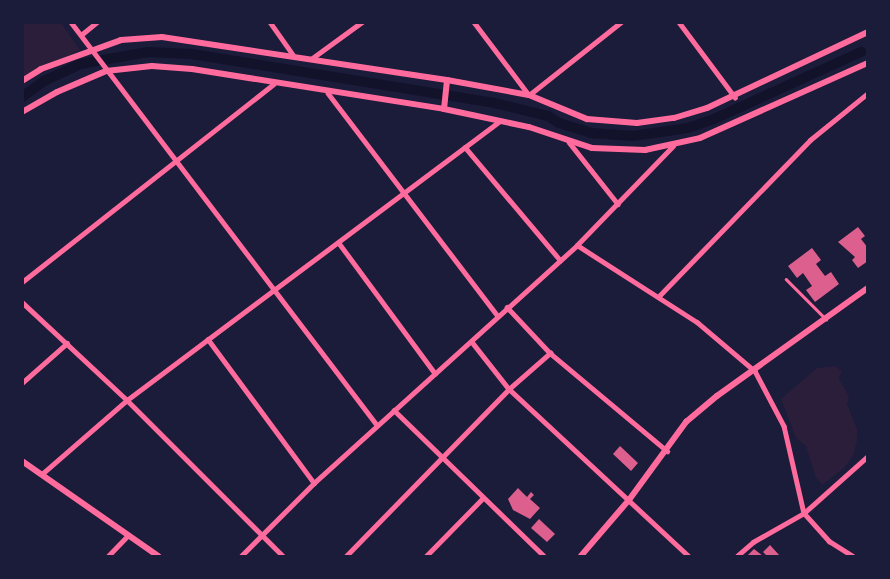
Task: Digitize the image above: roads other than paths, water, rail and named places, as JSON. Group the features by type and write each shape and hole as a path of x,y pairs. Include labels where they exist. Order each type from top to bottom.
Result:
{"main road":[{"path":"22,81 41,69 93,52 120,40 162,37 294,56 447,84 529,95 587,119 618,124 674,118 735,97 868,32"},
{"path":"22,112 57,92 104,70 160,67 444,109 502,120 569,142 614,150 673,146 732,126 868,63"},
{"path":"444,109 447,84"},
{"path":"22,461 158,556"}],"street":[{"path":"71,22 104,70 177,160 377,425"},
{"path":"80,35 97,22"},
{"path":"270,22 294,56"},
{"path":"311,59 362,22"},
{"path":"474,22 529,95 621,22"},
{"path":"679,22 735,97"},
{"path":"22,282 274,84"},
{"path":"328,93 403,194 497,314"},
{"path":"659,296 810,140 868,93"},
{"path":"42,474 127,400 502,120"},
{"path":"569,142 618,204"},
{"path":"241,556 260,534 314,483 435,373 472,342 497,314 577,246 673,146"},
{"path":"465,147 560,260"},
{"path":"339,243 435,373"},
{"path":"577,246 659,296 697,322 755,370 784,426 804,513 829,541 853,556"},
{"path":"581,556 667,452 686,422 717,396 868,288"},
{"path":"22,302 127,400 283,556"},
{"path":"507,307 550,353 667,452"},
{"path":"208,339 314,483"},
{"path":"472,342 509,389 689,556"},
{"path":"22,384 67,343"},
{"path":"346,556 509,389 550,353"},
{"path":"394,410 544,556"},
{"path":"737,556 753,542 804,513 868,456"},
{"path":"426,556 483,498"},
{"path":"108,556 128,535"}],"lane":[{"path":"786,279 826,319"}],"waterway":[{"path":"22,97 44,81 80,64 148,52 192,54 494,103 548,116 559,123 591,133 633,136 688,128 714,119 861,52"}]}
